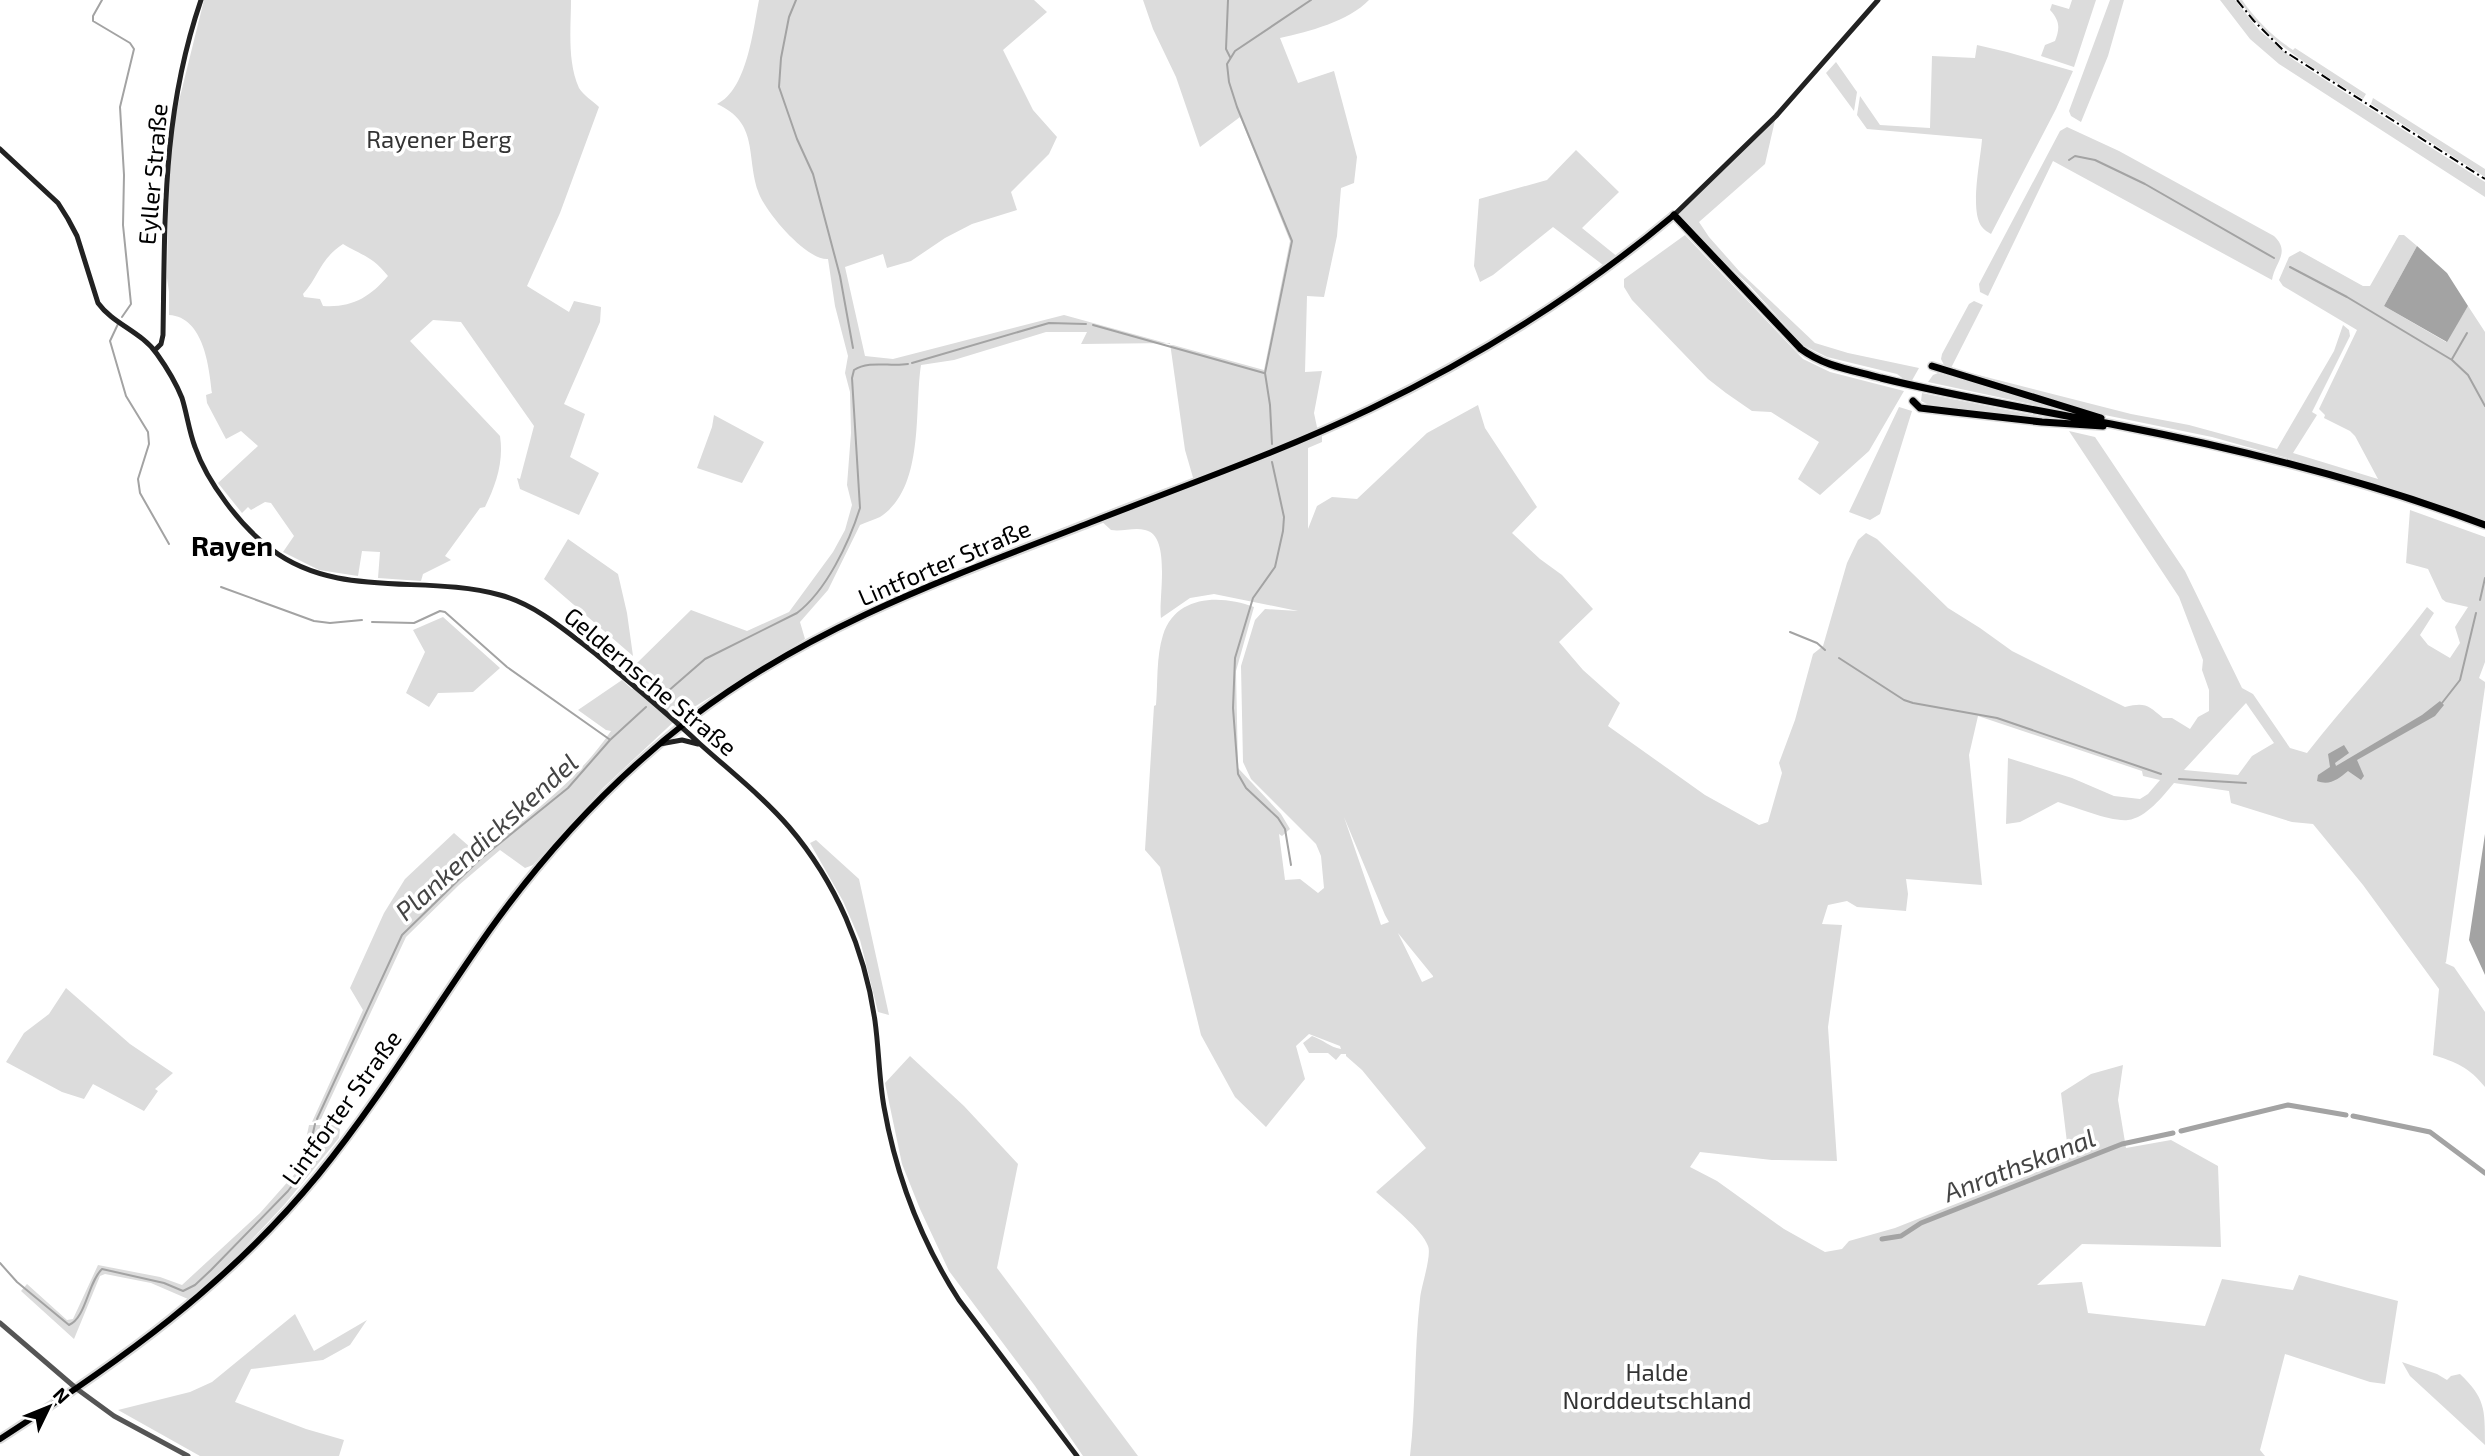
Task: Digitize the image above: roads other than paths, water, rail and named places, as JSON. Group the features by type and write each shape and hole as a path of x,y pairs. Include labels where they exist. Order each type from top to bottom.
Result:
{"highway":[{"path":"1674,215 1801,349 1822,362 1896,382 2118,425 2254,455 2361,484 2485,525"},
{"path":"1932,366 2118,425"},
{"path":"1913,401 1920,408 1992,417 2080,426 2118,425"}],"main road":[{"name":"Eyller Straße","path":"155,350 161,344 163,335 164,233 169,139 184,55 201,0"},
{"path":"1674,215 1731,162 1810,79 1878,0"},
{"name":"Geldernsche Straße","path":"0,149 58,203 77,236 94,293 103,310 155,350 181,396 195,447 203,465 224,499 254,534 271,549 297,565 348,580 472,588 524,604 568,632 682,726 775,811 829,882 850,926 866,977 875,1020 884,1107 897,1165 913,1212 941,1272 959,1300 1077,1456"},
{"name":"Lintforter Straße","path":"0,1439 77,1389 157,1331 243,1257 288,1210 351,1131 492,927 534,873 578,822 633,768 721,696 780,659 886,605 1267,453 1371,408 1501,339 1614,263 1674,215"},
{"path":"660,744 682,740 702,746"}],"street":[{"path":"0,1323 77,1389 114,1416 188,1456"}],"waterway":[{"path":"102,0 93,21 130,43 134,49 120,107 124,175 123,225 131,304 122,317"},
{"path":"796,0 789,17 781,58 779,87 797,139 813,174 840,276 853,348"},
{"path":"1228,0 1226,49 1230,57"},
{"path":"1272,444 1265,373 1292,241 1237,107 1229,82 1227,64 1235,51 1311,0"},
{"path":"2069,160 2075,156 2095,160 2145,184 2274,258"},
{"path":"2290,267 2347,297 2452,360 2468,375 2485,406"},
{"name":"Plankendickskendel","path":"912,363 1049,323 1086,324"},
{"path":"118,324 110,341 126,396 148,432 149,444 138,479 140,493 169,544"},
{"name":"Plankendickskendel","path":"1093,325 1264,373"},
{"path":"2452,359 2467,333"},
{"name":"Plankendickskendel","path":"659,699 705,659 797,613 818,592 843,551 860,508 852,378 854,370 873,364 908,364"},
{"name":"Anrathskanal","path":"1272,462 1284,517 1283,531 1275,567 1253,598 1235,658 1233,708 1238,774 1246,788 1278,818 1285,829 1291,865"},
{"path":"2480,600 2485,578"},
{"path":"221,587 314,621 330,623 362,620"},
{"path":"372,622 414,623 440,611 445,612 507,667 609,739"},
{"path":"2442,703 2460,680 2476,613"},
{"path":"1790,632 1817,643 1825,650"},
{"path":"1839,658 1904,700 1997,718 2161,774"},
{"name":"Plankendickskendel","path":"317,1119 402,935 479,860 568,788 610,740 646,707"},
{"path":"2179,779 2246,783"},
{"name":"Anrathskanal","path":"2181,1131 2288,1105 2346,1115"},
{"name":"Anrathskanal","path":"2353,1116 2430,1132 2485,1173"},
{"name":"Plankendickskendel","path":"0,1263 17,1282 69,1325 79,1315 93,1282 102,1269 164,1283 183,1291 195,1285 211,1270 288,1191 305,1168 315,1124"},
{"name":"Anrathskanal","path":"1882,1239 1901,1236 1921,1223 2122,1144 2173,1133"}],"railway":[{"path":"2237,0 2284,51 2485,179"}],"district":[{"name":"Rayen","path":"232,545"}],"park label":[{"name":"Rayener Berg","path":"439,138"},
{"name":"Halde Norddeutschland","path":"1657,1385"}]}
